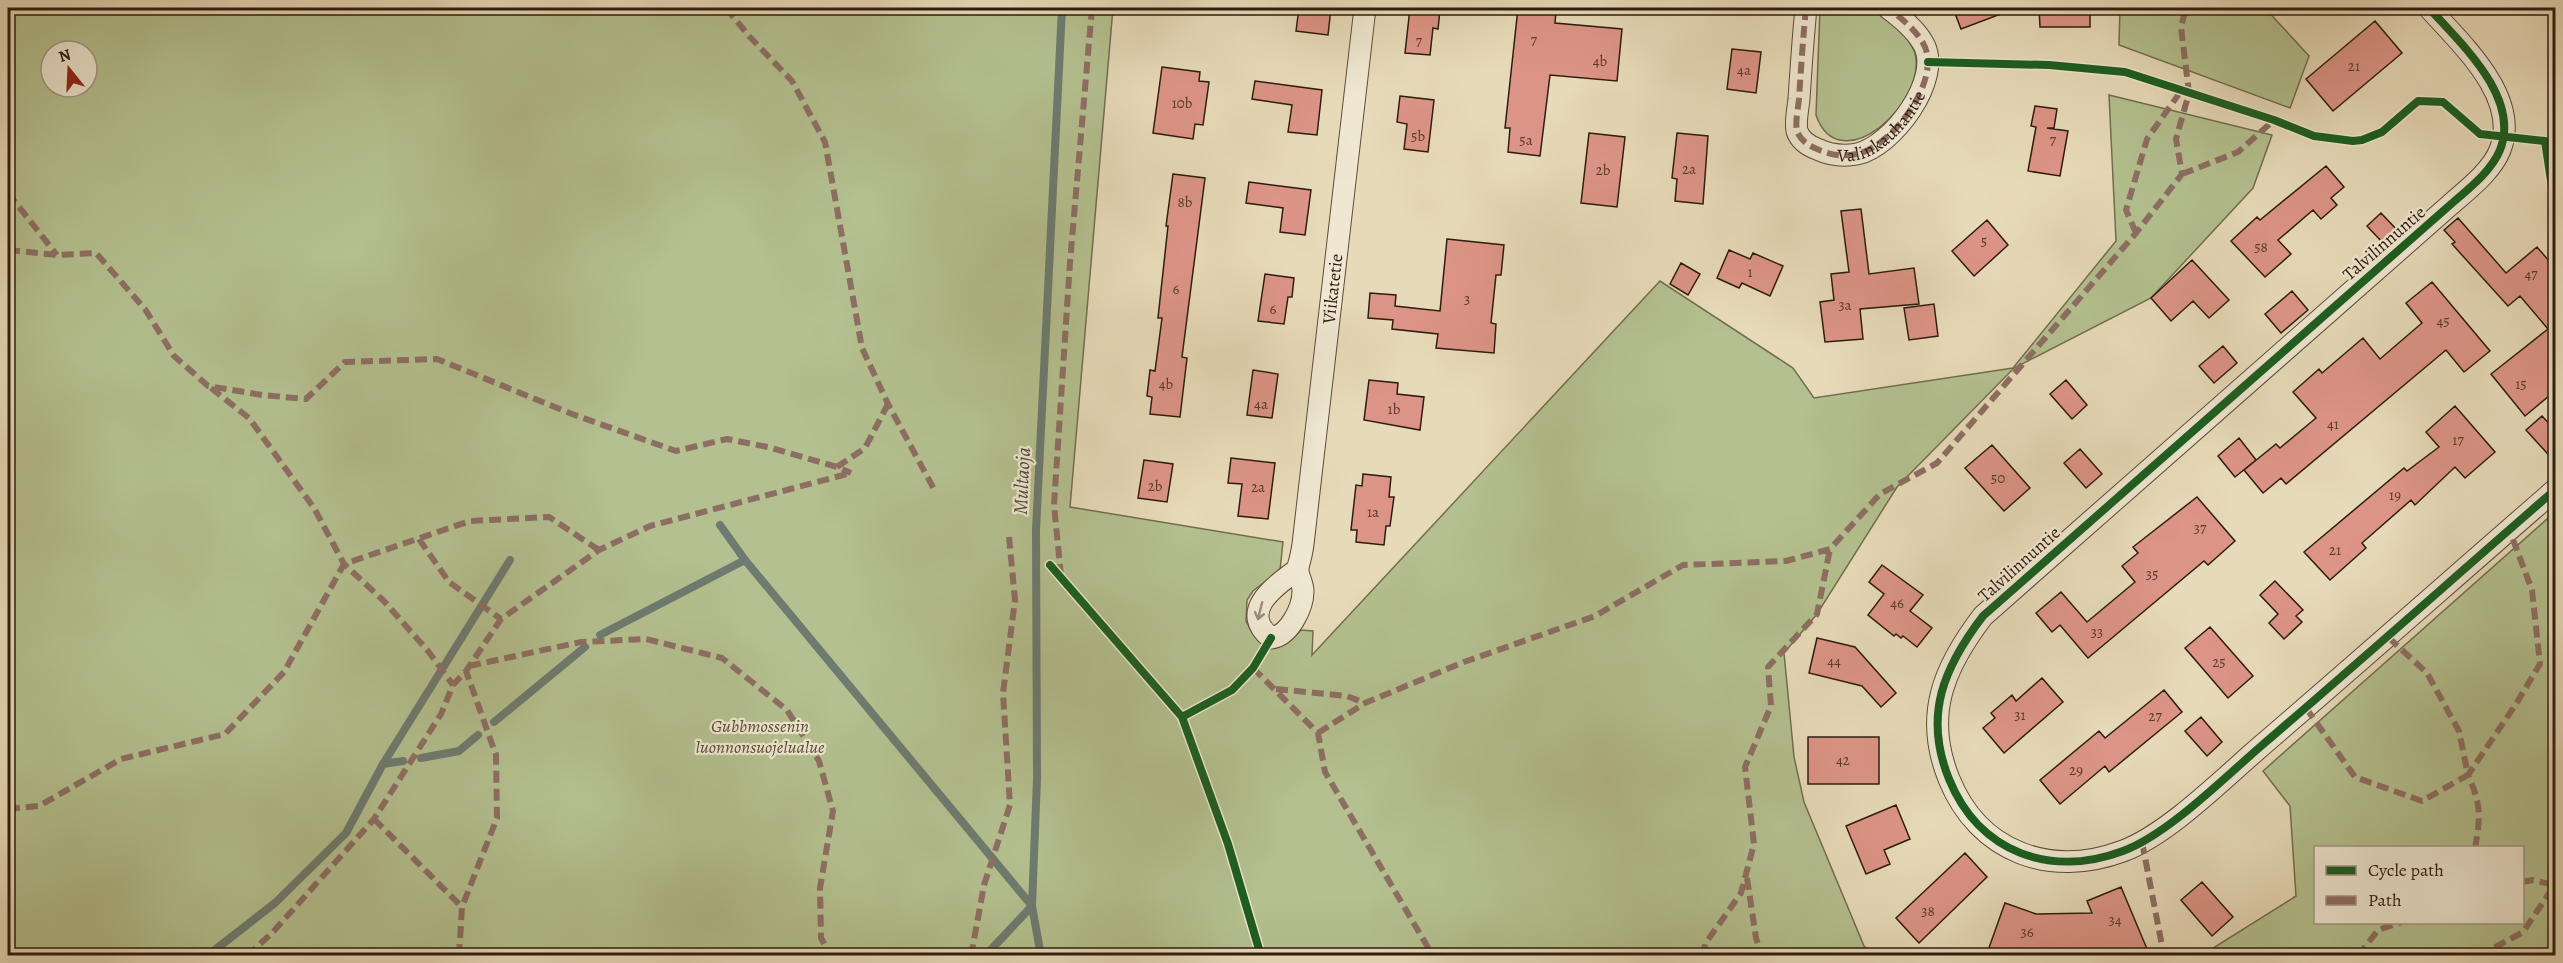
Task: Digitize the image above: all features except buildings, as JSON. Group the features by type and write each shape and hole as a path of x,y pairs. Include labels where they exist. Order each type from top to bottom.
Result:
{"street":[{"name":"Viikatetie","path":"1298,569 1303,544 1365,8"},
{"name":"Valinkauhantie","path":"1806,8 1797,129 1809,146 1833,156 1858,154 1876,145 1893,132 1908,114 1921,92 1928,62 1924,44 1906,22 1888,8"},
{"name":"Talvilinnuntie","path":"2429,8 2483,70 2504,114 2501,144 2491,164 2450,205 1983,616 1955,657 1939,698 1937,718 1939,744 1954,792 1985,830 2003,844 2042,861 2079,863 2101,858 2142,842 2211,789 2556,489"}],"green space":[{"path":"1859,6 1875,9 1900,30 1915,53 1915,73 1908,93 1895,112 1879,128 1861,138 1843,141 1827,134 1816,115 1820,8"},
{"name":"Gubbmossenin luonnonsuojelualue","path":"8,8 1113,8 1070,507 1283,542 1280,570 1253,591 1247,600 1246,621 1253,634 1279,647 1301,630 1313,631 1312,655 1660,281 1793,368 1814,398 2013,368 2116,241 2109,95 2272,135 2253,188 2151,298 2014,368 1897,487 1817,614 1784,653 1794,757 1804,802 1864,946 1875,955 8,955"},
{"path":"2120,8 2265,8 2309,56 2290,108 2119,45"},
{"path":"2555,512 2555,955 2202,955 2296,896 2290,806 2263,771"}],"waterway":[{"name":"Multaoja","path":"1041,956 1032,906 1037,779 1036,530 1062,8"},
{"path":"720,525 745,560 1032,906 985,956"},
{"path":"207,956 275,903 346,833 383,764 510,560"},
{"path":"600,635 745,560"},
{"path":"494,722 585,647"},
{"path":"421,758 459,751 478,735"},
{"path":"383,764 403,761"}],"marked path":[{"path":"726,8 792,81 825,142 862,348 888,404 935,491"},
{"path":"1061,576 1054,505 1070,262 1092,8"},
{"path":"1806,8 1796,120 1797,131 1803,140 1814,148 1831,154 1846,155 1871,149 1885,139 1899,125 1921,92 1928,58 1923,43 1912,28 1888,8"},
{"path":"1318,733 1365,703 1464,662 1595,616 1683,565 1786,561 1830,549 1880,494 1937,463 2136,233 2182,174 2176,139 2189,93 2181,27 2186,8"},
{"path":"2136,233 2126,210 2147,139 2181,91"},
{"path":"2182,174 2238,152 2274,120"},
{"path":"8,193 57,255"},
{"path":"8,250 57,255 96,253 145,309 174,356 208,386 262,395 306,399 345,362 437,359 572,414 676,451 727,439 768,447 851,473"},
{"path":"211,388 249,418 314,508 344,564 384,601 428,651 453,685"},
{"path":"837,467 865,448 888,404"},
{"path":"247,956 273,932 374,819 441,714 453,685 466,671 501,619 599,550 650,526 851,473"},
{"path":"8,809 39,806 121,759 225,734 284,672 344,564 470,521 549,517 599,550"},
{"path":"2475,846 2479,810 2468,775 2540,664 2532,590 2509,529"},
{"path":"971,956 984,885 1010,805 1003,693 1015,600 1009,537"},
{"path":"419,539 449,582 501,619"},
{"path":"1703,956 1705,944 1741,893 1754,844 1745,767 1771,706 1768,667 1817,614 1830,549"},
{"path":"2306,708 2355,777 2422,801 2468,775 2459,731 2427,673 2388,637"},
{"path":"469,666 581,642 646,639 722,658 787,710 819,761 833,811 820,888 821,938 831,956"},
{"path":"1253,668 1318,733 1325,772 1433,956"},
{"path":"459,956 462,907 497,818 496,755 466,671"},
{"path":"1276,689 1347,696 1365,703"},
{"path":"374,819 462,907"},
{"path":"2142,842 2164,956"},
{"path":"1747,878 1756,938 1762,956"},
{"path":"2524,882 2533,880 2554,885"},
{"path":"2479,956 2523,932 2556,883"},
{"path":"2358,956 2378,930 2396,924"}],"cycle path":[{"path":"2429,8 2471,54 2495,91 2502,110 2504,130 2496,158 2471,187 1983,616 1958,654 1948,673 1942,693 1938,713 1938,734 1941,756 1949,779 1962,804 1979,825 1998,841 2020,853 2044,860 2070,862 2096,859 2140,843 2194,805 2556,489"},
{"path":"1928,62 2049,65 2125,72 2274,120 2314,136 2353,141 2382,132 2418,101 2443,102 2480,134 2545,141 2556,214"},
{"path":"1050,565 1182,717 1228,844 1261,956"},
{"path":"1182,717 1232,690 1253,668 1271,638"}]}
